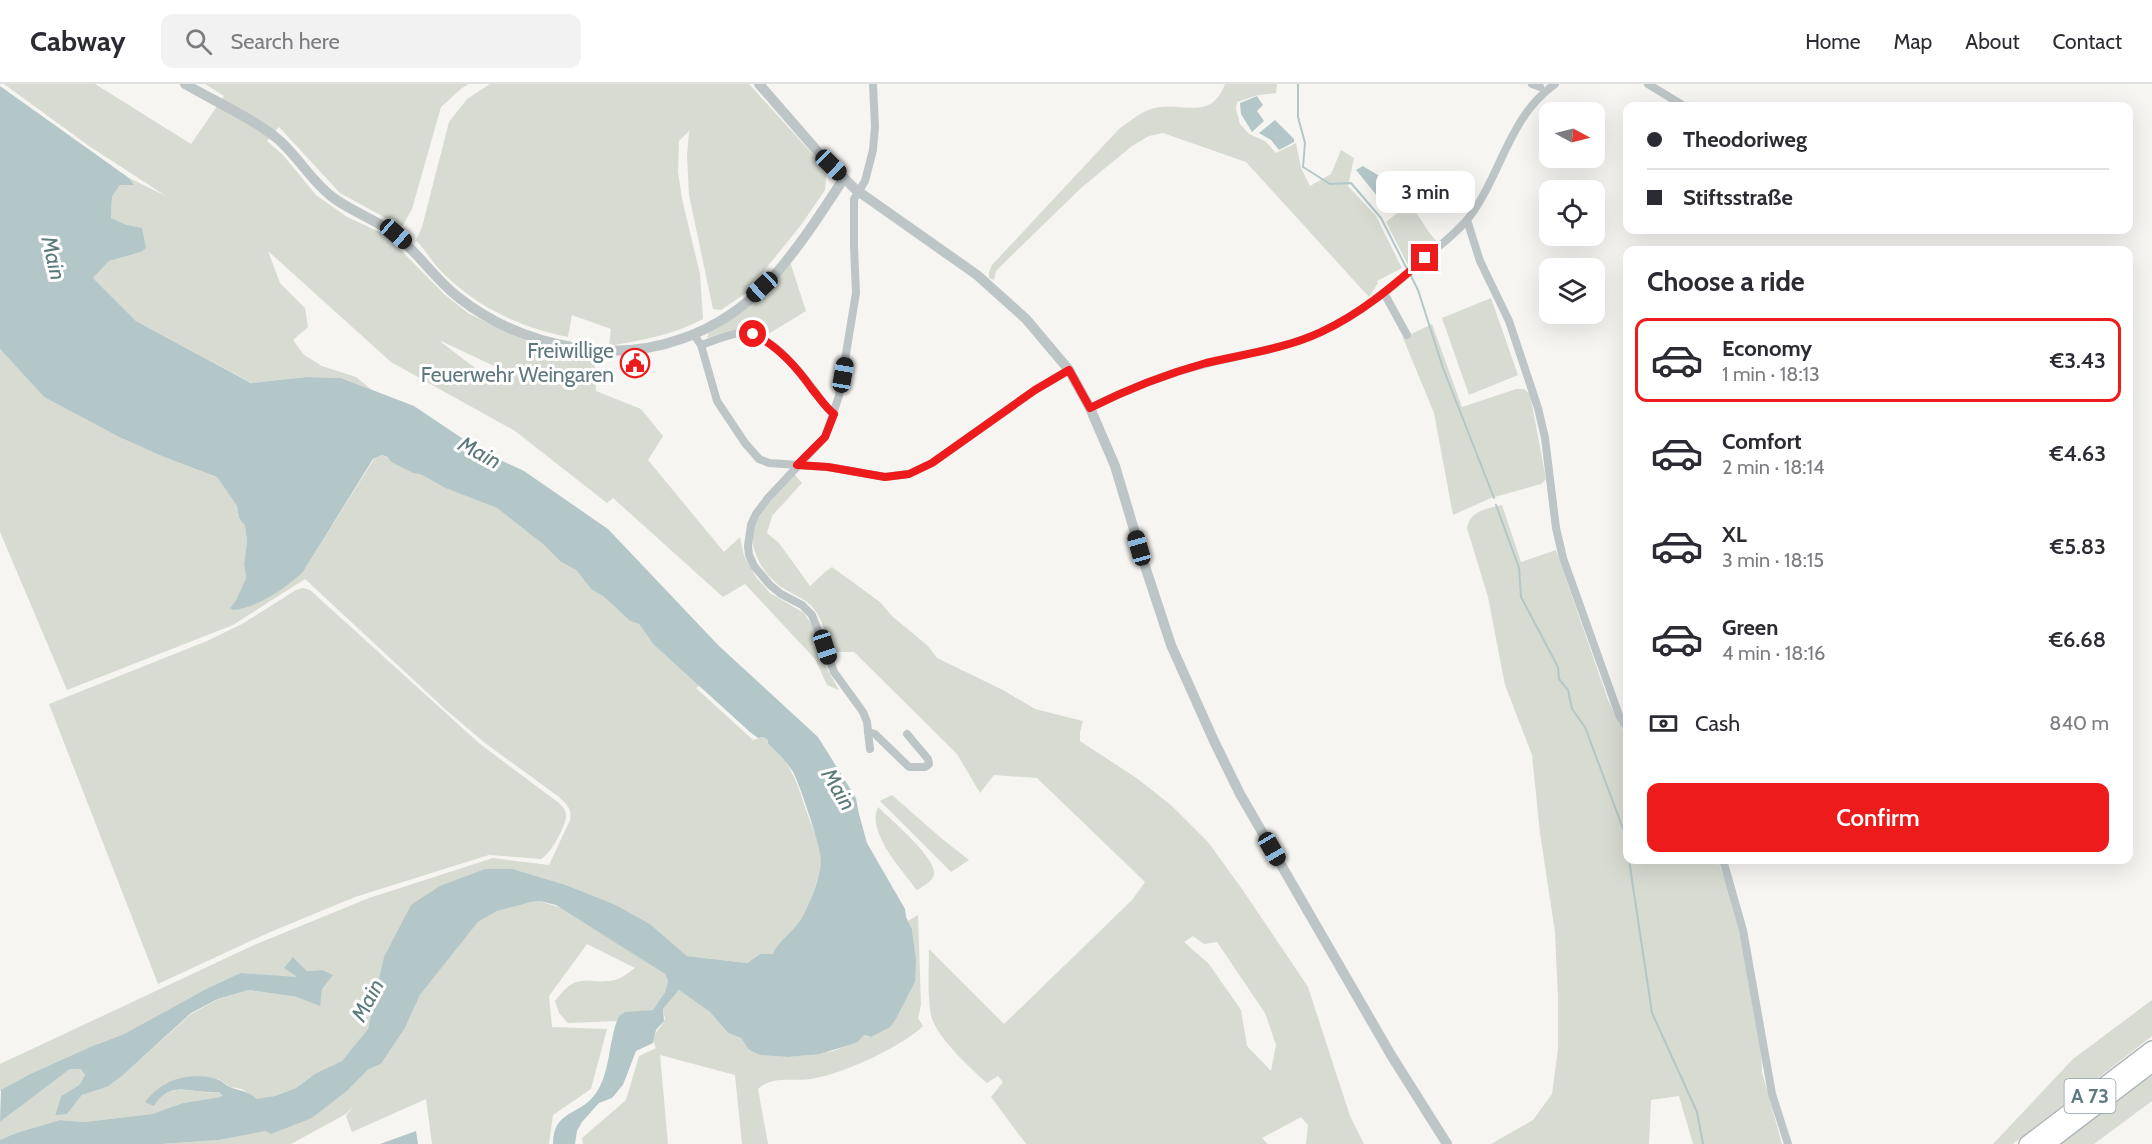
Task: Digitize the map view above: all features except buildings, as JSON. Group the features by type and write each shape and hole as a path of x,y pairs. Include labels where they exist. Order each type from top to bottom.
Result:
{"highway":[{"name":"A 73","path":"2027,1144 2152,1048"},
{"name":"A 73","path":"2047,1144 2152,1064"}],"street":[{"path":"186,84 276,138 332,197 396,234 431,273 458,297 482,313 542,341 590,350 629,352 670,344 694,335 728,314 771,279 821,214 844,178"},
{"path":"759,84 844,178 977,275 1026,319 1069,370 1090,408 1115,466 1170,645 1214,741 1240,794 1391,1055 1447,1144"},
{"path":"870,749 863,712 834,672 812,615 802,605 781,594 770,585 754,566 749,555 749,536 756,514 768,498 825,437 839,396 855,311 854,199 866,181 873,150 875,127 873,84"},
{"path":"1090,408 1173,372 1299,340 1340,323 1366,307 1467,220 1539,87 1555,84"},
{"path":"1648,84 1677,102"},
{"path":"1467,220 1480,261 1509,321 1531,387 1545,438 1556,528 1563,558 1623,722"},
{"path":"1384,293 1407,335"},
{"path":"701,345 733,334 744,333 760,338 794,364 834,414"},
{"path":"694,335 701,345 717,401 745,443 759,459 769,463 828,467 874,476 897,477 924,467 1035,390 1069,370"},
{"path":"868,732 875,734 909,767 925,768 929,764 928,759 907,734"},
{"path":"1724,864 1743,930 1772,1094 1788,1144"}],"shaded area":[{"path":"4,84 95,84 191,144 224,96 205,84 469,84 441,107 412,209 402,227 340,193 279,127 267,141 283,155 316,195 347,217 386,235 445,295 468,313 534,344 594,355 596,391 641,409 663,436 648,460 724,552 740,537 744,556 756,577 770,593 804,613 812,625 825,665 839,690 827,685 815,659 745,584 723,597 613,498 607,503 515,431 391,362 268,251 280,283 305,308 308,327 293,340 304,355 322,366 356,377 372,390 341,378 306,377 252,383 136,321 93,278 109,261 141,252 142,228 111,219 112,197 120,185 133,184 129,178 166,196 89,146","holes":["441,341 496,367 492,381"]},
{"path":"490,84 749,84 827,170 825,190 801,225 746,293 721,310 713,309 689,195 687,156 689,131 679,141 678,172 700,274 703,319 669,333 609,346 611,329 572,315 568,337 519,323 490,309 449,279 416,240 422,227 449,122 467,99"},
{"path":"1225,84 1277,84 1276,93 1258,95 1237,102 1236,109 1240,124 1249,134 1265,141 1276,153 1296,143 1301,168 1310,186 1331,174 1341,150 1354,158 1348,186 1376,216 1402,268 1377,281 1369,297 1246,162 1163,133 1149,136 1132,146 1081,188 996,271 994,280 989,278 992,265 1119,129 1138,115 1151,109 1173,106 1203,107 1219,96"},
{"path":"1410,203 1437,242 1409,267 1386,222"},
{"path":"790,262 806,311 765,336 747,329 729,331 707,338 709,332"},
{"path":"1491,298 1518,375 1469,395 1442,318"},
{"path":"1432,324 1462,407 1516,389 1524,389 1530,394 1546,479 1541,484 1491,498 1453,515 1434,413 1403,338"},
{"path":"0,349 44,397 119,437 217,477 237,506 239,518 245,526 247,541 244,564 246,578 230,608 303,572 374,459 382,455 445,488 497,508 544,545 561,562 576,570 592,590 603,596 630,621 639,624 653,644 700,686 696,688 753,740 763,737 782,757 792,772 821,855 820,871 814,892 798,925 774,954 760,954 747,963 687,956 650,924 616,905 566,885 513,869 485,869 371,1017 368,1029 362,1038 342,1061 316,1073 296,1088 257,1100 242,1089 230,1087 219,1079 181,1078 159,1098 166,1093 181,1090 222,1094 220,1097 183,1103 153,1114 84,1122 60,1120 0,1140 0,1122 70,1069 82,1069 85,1075 79,1085 61,1096 55,1114 67,1114 82,1095 107,1087 121,1077 191,1014 219,999 249,990 297,997 322,970 307,971 293,957 299,978 240,973 124,1034 30,1074 0,1091 0,1064 254,945 369,898 493,858 549,865 570,820 570,812 559,797 485,743 446,710 305,579 233,625 67,690 0,532"},
{"path":"795,475 802,483 772,516 767,533 779,543 810,586 832,567 880,602 893,617 928,646 937,658 1003,690 1035,709 1083,721 1080,741 1138,779 1172,806 1208,842 1308,987 1350,1116 1364,1144 1306,1144 1308,1125 1301,1117 1262,1138 1268,1144 1026,1144 991,1097 1003,1082 998,1076 987,1083 954,1052 934,1024 929,999 929,949 1004,1024 1132,900 1145,882 1037,778 994,775 980,793 957,754 854,652 829,652 826,635 817,613 806,601 771,578 761,565 754,549 755,525 768,505","holes":["1193,936 1204,944 1217,942 1265,1013 1276,1045 1271,1071 1247,1046 1241,1010 1209,964 1184,942"]},
{"path":"1502,505 1521,562 1556,550 1608,700 1623,731 1623,864 1719,864 1744,947 1761,1045 1762,1072 1782,1144 1693,1144 1679,1096 1651,1100 1649,1144 1491,1144 1533,1120 1552,1094 1558,1048 1558,999 1555,932 1540,833 1532,755 1505,685 1488,597 1467,528 1472,517 1485,509"},
{"path":"303,588 310,590 480,744 559,803 566,814 565,821 557,840 541,859 489,855 355,897 268,933 158,984 49,704 207,641 242,624 296,590"},
{"path":"892,795 969,860 951,872 880,801"},
{"path":"878,807 929,859 934,875 927,884 917,890 895,862 881,839 877,828"},
{"path":"540,901 567,910 665,974 668,981 665,992 653,1010 624,1013 617,1021 568,1023 559,1013 555,1001 570,985 583,981 615,980 635,968 587,944 549,996 552,1027 607,1029 591,1089 553,1115 549,1144 432,1144 426,1099 352,1132 346,1116 354,1105 346,1114 291,1144 162,1144 219,1140 266,1131 312,1118 347,1091 369,1069 381,1064 405,1028 420,995 478,922 497,911 517,904"},
{"path":"918,915 921,1005 918,1018 923,1026 900,1043 854,1066 811,1079 776,1080 758,1089 768,1144 742,1144 735,1075 660,1055 668,1144 583,1144 582,1138 626,1100 639,1056 656,1048 654,1039 665,1019 663,1009 679,990 710,1012 728,1033 741,1038 749,1050 760,1055 789,1057 833,1051 858,1042 864,1035 869,1037 896,1019 915,982 915,952 912,929 908,921"},
{"path":"2152,1000 2152,1036 2013,1144 1993,1144 2073,1059"},
{"path":"2152,1074 2152,1101 2094,1144 2061,1144"}],"water":[{"name":"Main","path":"0,86 129,178 134,185 120,185 112,197 111,218 142,228 146,248 141,252 109,261 93,278 136,321 251,383 306,377 341,378 414,406 481,451 524,471 608,529 719,646 818,737 856,798 867,843 905,909 912,929 916,960 915,982 890,1027 871,1037 864,1035 858,1042 819,1054 788,1057 760,1055 749,1050 741,1038 728,1033 710,1012 679,990 663,1009 664,1021 656,1030 653,1043 636,1051 623,1085 612,1098 599,1103 582,1122 577,1131 575,1144 553,1144 558,1124 590,1100 601,1084 619,1016 625,1012 653,1010 665,992 668,981 665,974 556,905 540,901 531,902 497,911 478,922 420,995 405,1028 381,1064 369,1069 347,1091 312,1118 271,1134 266,1131 219,1140 162,1144 0,1144 0,1140 16,1133 60,1120 84,1122 152,1114 183,1103 222,1095 219,1092 175,1090 161,1097 154,1106 145,1102 159,1088 186,1077 196,1076 218,1080 257,1099 275,1096 296,1088 316,1073 342,1061 368,1029 384,957 411,905 440,886 485,869 513,869 566,885 616,905 650,924 687,956 747,963 760,954 773,954 801,920 815,888 821,860 814,830 796,778 785,761 768,744 768,740 763,737 758,738 750,732 653,644 639,624 630,621 603,596 592,590 576,570 561,562 544,545 497,508 445,488 393,463 387,457 382,455 373,459 303,572 288,585 262,601 243,608 233,610 230,608 246,578 244,564 247,541 245,526 239,518 237,506 217,477 119,437 44,397 0,349"},
{"path":"1257,96 1263,105 1257,111 1264,121 1252,132 1241,114 1240,103"},
{"path":"1275,120 1294,139 1294,142 1279,150 1271,140 1259,133"},
{"path":"1363,166 1404,191 1405,197 1400,202 1386,207 1356,170"},
{"path":"293,957 307,971 322,970 333,975 322,989 320,1006 297,997 249,990 218,999 191,1013 107,1087 82,1095 67,1114 55,1115 61,1096 79,1085 85,1075 81,1069 70,1069 0,1122 1,1090 30,1074 124,1034 240,973 297,977 284,968"},
{"path":"416,1131 418,1144 380,1144"}],"waterway":[{"path":"1298,84 1298,117 1305,143 1303,167 1330,184 1351,183 1381,218 1408,271"},
{"path":"1411,276 1418,290 1443,368 1494,498"},
{"path":"1496,505 1519,568 1521,597 1558,667 1559,679 1568,690 1572,709 1585,727 1623,829"},
{"path":"1630,864 1652,1013 1697,1112 1703,1144"}],"place":[{"name":"Freiwillige Feuerwehr Weingaren","path":"635,363"}],"route":[{"path":"753,334 778,350 794,364 834,414 825,437 797,465 897,477 932,463 1035,390 1069,370 1090,408 1173,372 1269,349 1319,333 1366,307 1425,258"}]}
